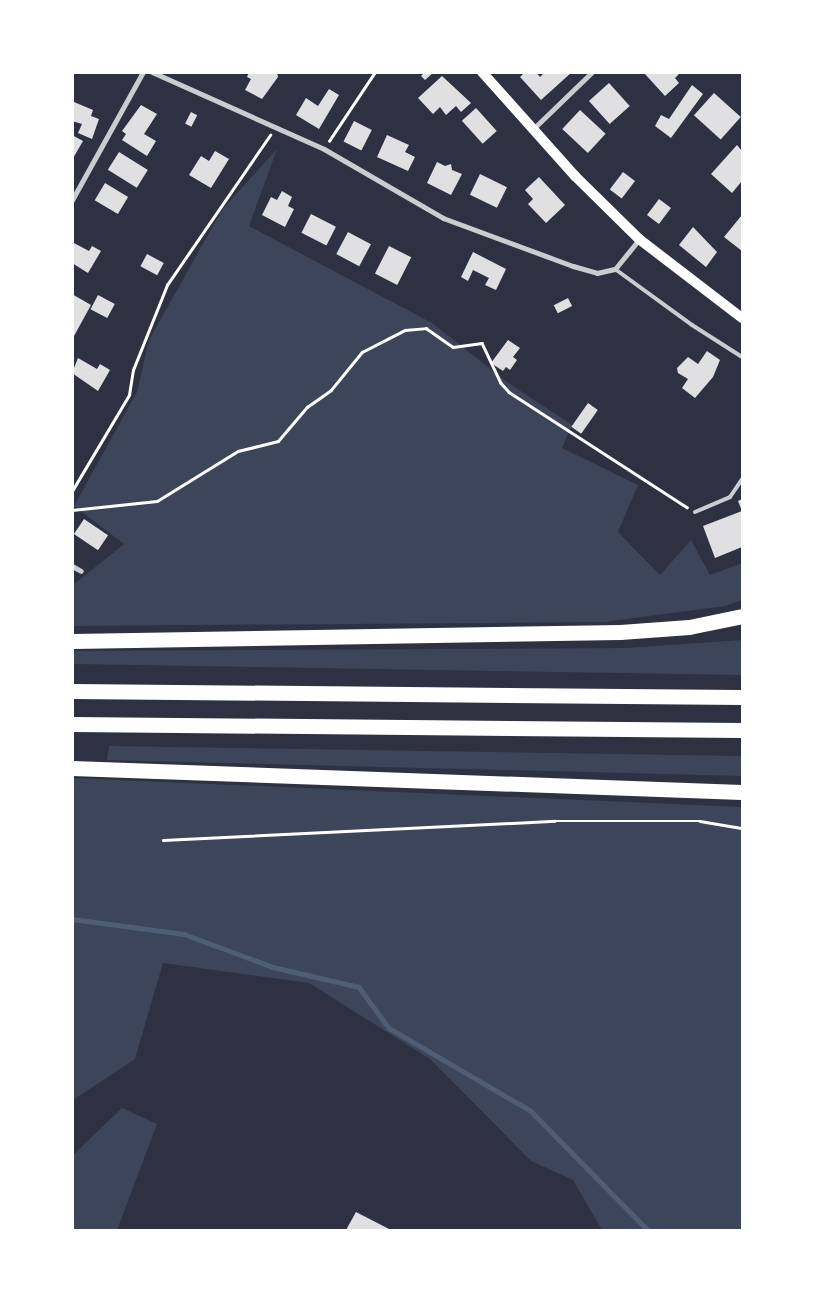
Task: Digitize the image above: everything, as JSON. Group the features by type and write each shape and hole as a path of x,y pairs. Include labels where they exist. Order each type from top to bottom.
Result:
{"highway":[{"path":"72,641 620,632 689,626 742,616"},
{"path":"72,690 742,697"},
{"path":"72,724 742,730"},
{"path":"72,768 742,792"}],"main road":[{"path":"482,72 532,130 639,239 742,318"}],"street":[{"path":"72,200 143,72"},
{"path":"152,72 324,148 443,218 573,266 598,273 615,269 639,239"},
{"path":"532,130 592,72"},
{"path":"72,566 81,572"}],"lane":[{"path":"615,269 692,325 742,357"},
{"path":"695,512 730,497 742,479"}],"path":[{"path":"324,148 376,72"},
{"path":"72,492 130,395 133,370 167,285 276,126"},
{"path":"72,510 156,501 238,451 278,441 307,407 331,390 362,352 405,330 426,328 453,347 482,343 501,384 509,392 695,512"},
{"path":"163,840 555,821 700,821 742,828"}],"shaded area":[{"path":"277,149 249,226 432,323 507,382 572,425 562,448 638,485 618,532 660,575 691,540 710,575 742,563 742,600 725,606 604,622 73,626 73,585 124,544 74,506 137,392 149,340 222,210"},
{"path":"742,640 742,675 72,664 73,651 626,648"},
{"path":"109,746 742,756 742,776 107,760"},
{"path":"73,778 742,807 742,1230 602,1230 573,1180 531,1161 430,1059 309,983 163,963 135,1059 73,1100"},
{"path":"122,1108 157,1124 117,1230 73,1230 73,1155"}],"building":[{"path":"249,72 277,72 278,77 262,99 245,90 251,79 247,77"},
{"path":"425,72 434,72 425,80 421,76"},
{"path":"525,72 536,72 540,77 545,72 572,72 541,100 520,77"},
{"path":"647,72 681,72 675,78 679,83 665,96 645,74"},
{"path":"442,76 471,103 461,112 456,106 446,115 440,107 433,114 418,98"},
{"path":"609,83 630,106 610,124 589,101"},
{"path":"692,85 703,94 671,138 655,126 661,115 669,119"},
{"path":"329,89 339,95 319,129 296,115 306,98 318,106"},
{"path":"714,93 741,117 721,139 694,115"},
{"path":"74,102 93,110 91,116 99,119 92,139 78,133 82,124 72,121"},
{"path":"141,105 157,114 144,134 156,141 147,156 122,140 126,134 122,131"},
{"path":"476,108 497,131 483,144 462,121"},
{"path":"580,110 606,134 588,153 562,129"},
{"path":"191,112 197,115 191,127 185,124"},
{"path":"354,121 372,130 361,151 344,141"},
{"path":"72,135 83,141 72,160"},
{"path":"387,135 409,145 405,152 415,157 408,171 377,157"},
{"path":"737,145 742,151 742,181 732,193 711,174"},
{"path":"215,151 229,159 211,188 189,175 201,156 209,161"},
{"path":"119,152 148,170 137,188 108,170"},
{"path":"437,162 445,166 451,164 452,170 462,174 451,195 427,183"},
{"path":"623,172 635,181 622,199 610,190"},
{"path":"480,174 507,187 497,208 470,195"},
{"path":"539,177 565,205 546,223 528,204 533,199 525,190"},
{"path":"105,183 128,197 118,214 95,200"},
{"path":"282,191 292,197 288,206 294,209 285,227 262,215 271,197 277,200"},
{"path":"659,199 671,208 659,224 647,215"},
{"path":"311,214 336,227 326,245 301,233"},
{"path":"742,215 742,251 724,237"},
{"path":"693,227 717,252 706,267 679,245"},
{"path":"348,232 371,244 359,266 336,254"},
{"path":"72,242 89,251 92,246 101,251 88,273 72,263"},
{"path":"389,246 411,257 397,285 375,274"},
{"path":"473,252 506,269 496,290 485,285 489,278 473,270 468,281 461,277"},
{"path":"147,254 164,263 157,275 140,266"},
{"path":"72,294 91,305 74,336 72,335"},
{"path":"98,295 115,304 107,318 90,309"},
{"path":"568,298 572,306 558,313 554,305"},
{"path":"508,340 520,348 513,357 517,360 510,370 506,367 503,371 491,363"},
{"path":"707,351 720,360 713,377 695,398 682,388 688,379 678,373 677,368 688,357 698,364"},
{"path":"78,358 97,369 100,364 110,370 98,391 72,373"},
{"path":"588,403 598,410 581,434 571,427"},
{"path":"742,499 742,511 738,501"},
{"path":"742,511 742,547 715,558 703,526"},
{"path":"84,519 108,535 98,550 74,534"},
{"path":"356,1212 391,1230 346,1230"}],"waterway":[{"path":"72,919 184,934 273,967 359,987 389,1028 531,1111 648,1230"}]}
